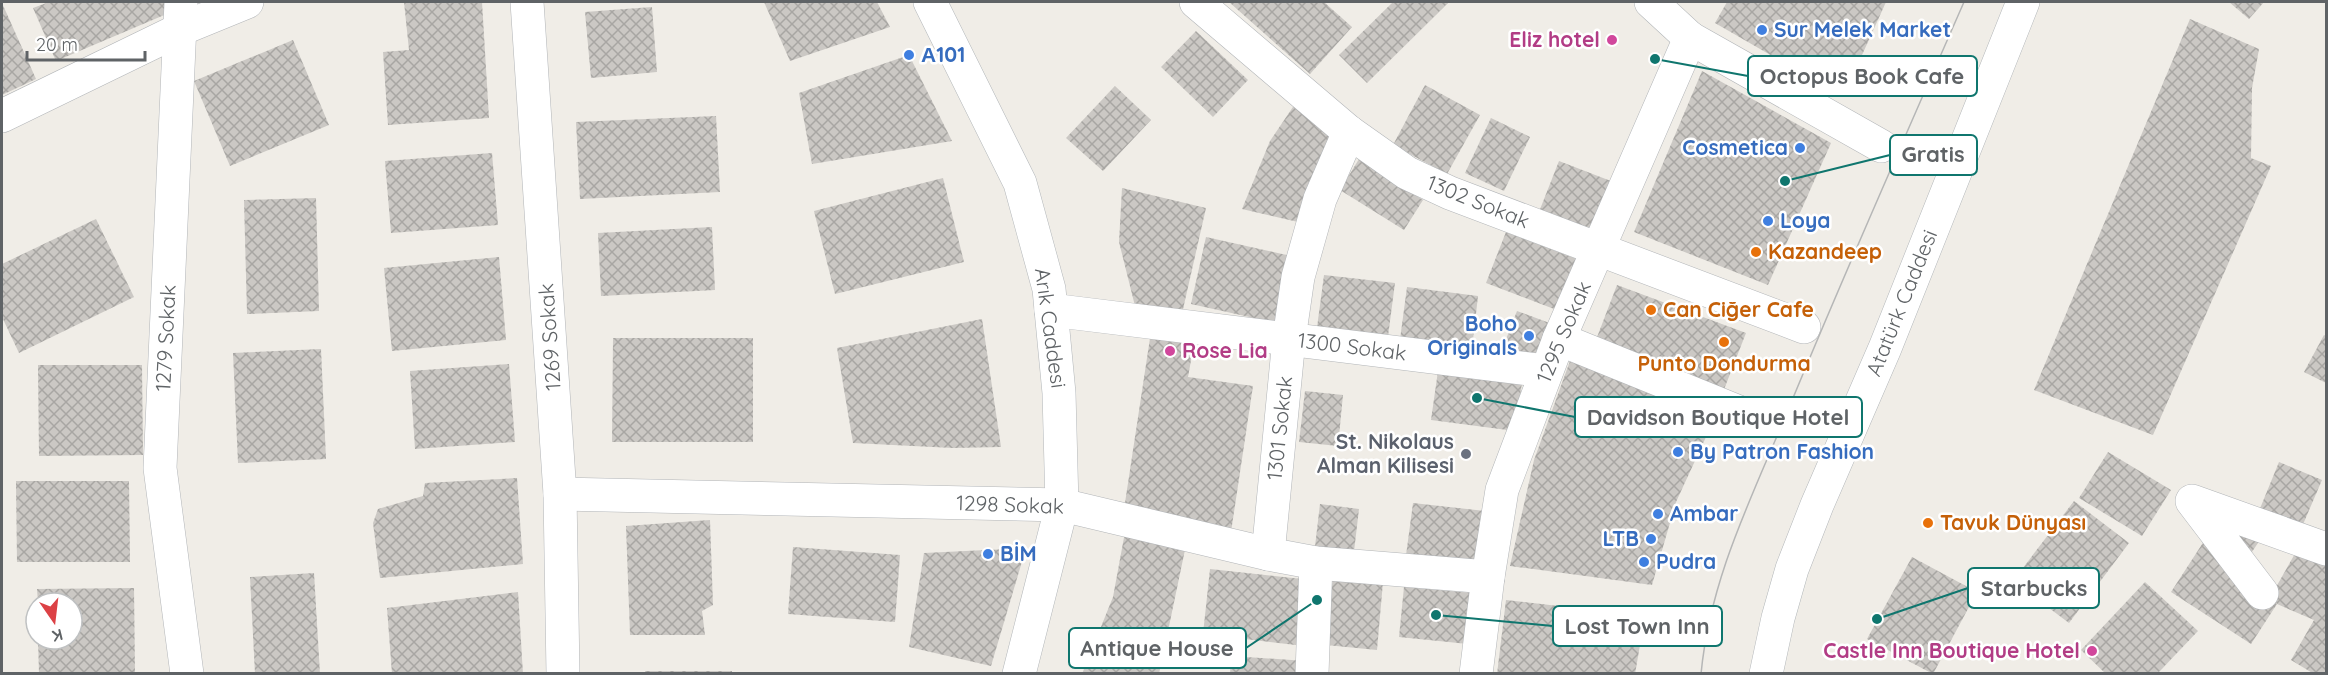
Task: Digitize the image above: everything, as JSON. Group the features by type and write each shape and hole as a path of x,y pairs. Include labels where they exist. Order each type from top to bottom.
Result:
{"street":[{"path":"2,116 181,15 247,2"},
{"name":"1269 Sokak","path":"527,2 560,494 563,674"},
{"name":"Arık Caddesi","path":"930,2 1020,183 1049,289 1059,393 1062,505 1019,674"},
{"name":"1302 Sokak","path":"1196,2 1348,132 1407,173 1450,193 1804,327"},
{"path":"1651,2 1690,38 1881,146"},
{"name":"Atatürk Caddesi","path":"1766,674 1778,618 1800,548 1885,348 2023,2"},
{"name":"1279 Sokak","path":"181,15 160,468 187,674"},
{"name":"1295 Sokak","path":"1476,674 1502,490 1559,339 1600,250 1690,38"},
{"name":"1301 Sokak","path":"1268,554 1289,339 1298,277 1320,200 1348,132"},
{"name":"1300 Sokak","path":"1051,310 1546,371"},
{"path":"1559,339 1761,422"},
{"name":"1298 Sokak","path":"560,494 1062,505 1268,554 1316,563 1488,577"},
{"path":"2262,593 2192,501 2326,549"},
{"path":"1312,674 1316,563"}],"building":[{"path":"49,2 169,2 169,13 56,61 33,8"},
{"path":"404,2 482,2 489,118 388,125 383,52 409,50"},
{"path":"764,2 877,2 890,27 790,61"},
{"path":"1229,2 1324,2 1352,27 1310,74"},
{"path":"1393,2 1449,2 1367,83 1339,55"},
{"path":"1727,2 1886,2 1843,97 1715,23"},
{"path":"2229,2 2264,2 2249,19"},
{"path":"2,3 36,79 2,95"},
{"path":"652,7 657,72 591,78 585,12"},
{"path":"2190,19 2259,49 2252,88 2251,158 2271,166 2153,435 2034,390"},
{"path":"1196,31 1248,80 1213,117 1161,67"},
{"path":"293,40 329,125 230,166 194,81"},
{"path":"909,55 952,141 812,164 799,93"},
{"path":"1702,71 1831,143 1768,285 1634,232"},
{"path":"1425,85 1480,115 1447,174 1393,145"},
{"path":"1115,86 1151,120 1103,171 1066,138"},
{"path":"1297,101 1341,134 1298,222 1242,209 1270,141"},
{"path":"716,116 720,192 580,199 576,122"},
{"path":"1491,118 1530,137 1504,191 1465,173"},
{"path":"492,153 498,225 391,233 385,161"},
{"path":"1359,159 1423,200 1404,230 1340,190"},
{"path":"1559,161 1616,183 1593,239 1537,217"},
{"path":"943,178 964,262 835,294 814,211"},
{"path":"1122,188 1206,208 1181,318 1137,314 1119,242"},
{"path":"316,198 319,311 247,314 244,200"},
{"path":"96,219 134,297 19,353 2,317 2,264"},
{"path":"712,227 715,290 601,296 598,233"},
{"path":"1506,232 1582,261 1562,312 1486,283"},
{"path":"1206,237 1291,256 1276,323 1191,304"},
{"path":"499,257 506,340 392,351 384,268"},
{"path":"1324,275 1395,283 1387,344 1316,335"},
{"path":"1617,285 1746,333 1723,392 1594,345"},
{"path":"1407,287 1478,296 1471,357 1399,347"},
{"name":"Boho Originals","path":"1517,311 1555,325 1541,362 1503,347"},
{"path":"982,319 1001,447 953,448 853,443 837,348"},
{"path":"1152,325 1196,333 1188,377 1253,386 1231,532 1123,516"},
{"path":"2324,335 2326,336 2326,383 2304,372"},
{"path":"613,338 753,338 753,442 612,442"},
{"path":"321,349 326,459 238,463 233,353"},
{"path":"1570,361 1718,411 1676,502 1652,585 1510,566 1534,460"},
{"path":"509,364 515,442 415,449 410,371"},
{"path":"1439,364 1523,376 1515,431 1431,420"},
{"path":"38,365 142,365 143,455 39,456"},
{"path":"1305,391 1343,395 1338,446 1299,442"},
{"path":"2108,452 2171,490 2142,536 2079,498"},
{"path":"2279,462 2322,480 2301,529 2259,511"},
{"path":"517,478 523,564 380,578 373,523 378,509 423,496 425,483"},
{"path":"16,481 129,481 130,562 17,562"},
{"path":"2074,501 2129,543 2069,623 2013,581"},
{"path":"1413,503 1485,511 1476,572 1405,563"},
{"path":"1320,504 1359,509 1353,560 1314,555"},
{"path":"2221,515 2260,540 2235,577 2277,604 2251,644 2171,592"},
{"path":"710,520 713,605 702,611 705,635 630,635 626,526"},
{"path":"1125,532 1186,545 1159,674 1082,674 1113,597"},
{"path":"2301,543 2326,557 2326,674 2314,674 2291,660 2314,620 2277,604 2271,596"},
{"path":"793,547 900,555 895,622 788,614"},
{"path":"1026,548 991,666 909,647 924,553"},
{"path":"1912,557 1977,592 1933,674 1867,639"},
{"path":"1210,569 1311,580 1304,646 1203,634"},
{"path":"314,573 320,674 255,674 250,577"},
{"path":"1333,577 1383,582 1377,650 1326,645"},
{"path":"2145,582 2198,631 2157,674 2106,674 2081,650"},
{"path":"1404,587 1473,593 1468,644 1399,637"},
{"path":"134,588 135,674 39,674 38,651 84,651 84,591 37,591 37,589"},
{"path":"518,592 523,674 392,674 387,608"},
{"path":"1506,600 1645,616 1635,674 1497,674"},
{"path":"1231,656 1306,661 1305,674 1230,674"},
{"path":"645,671 732,671 732,674 645,674"}],"tram line":[{"path":"1701,674 1713,606 1733,541 1964,2"}],"place":[{"name":"Sur Melek Market","path":"1762,30"},
{"name":"Eliz hotel","path":"1612,40"},
{"name":"А101","path":"909,55"},
{"name":"Octopus Book Cafe","path":"1655,59"},
{"name":"Cosmetica","path":"1800,148"},
{"name":"Gratis","path":"1785,181"},
{"name":"Loya","path":"1768,221"},
{"name":"Kazandeep","path":"1756,252"},
{"name":"Can Ciğer Cafe","path":"1651,310"},
{"name":"Boho Originals","path":"1529,336"},
{"name":"Punto Dondurma","path":"1724,342"},
{"name":"Rose Lia","path":"1170,351"},
{"name":"Davidson Boutique Hotel","path":"1477,398"},
{"name":"By Patron Fashion","path":"1678,452"},
{"name":"St. Nikolaus Alman Kilisesi","path":"1466,454"},
{"name":"Ambar","path":"1658,514"},
{"name":"Tavuk Dünyası","path":"1928,523"},
{"name":"LTB","path":"1651,539"},
{"name":"BİM","path":"988,554"},
{"name":"Pudra","path":"1644,562"},
{"name":"Antique House","path":"1317,600"},
{"name":"Lost Town Inn","path":"1436,615"},
{"name":"Starbucks","path":"1877,619"},
{"name":"Castle Inn Boutique Hotel","path":"2092,651"}]}
